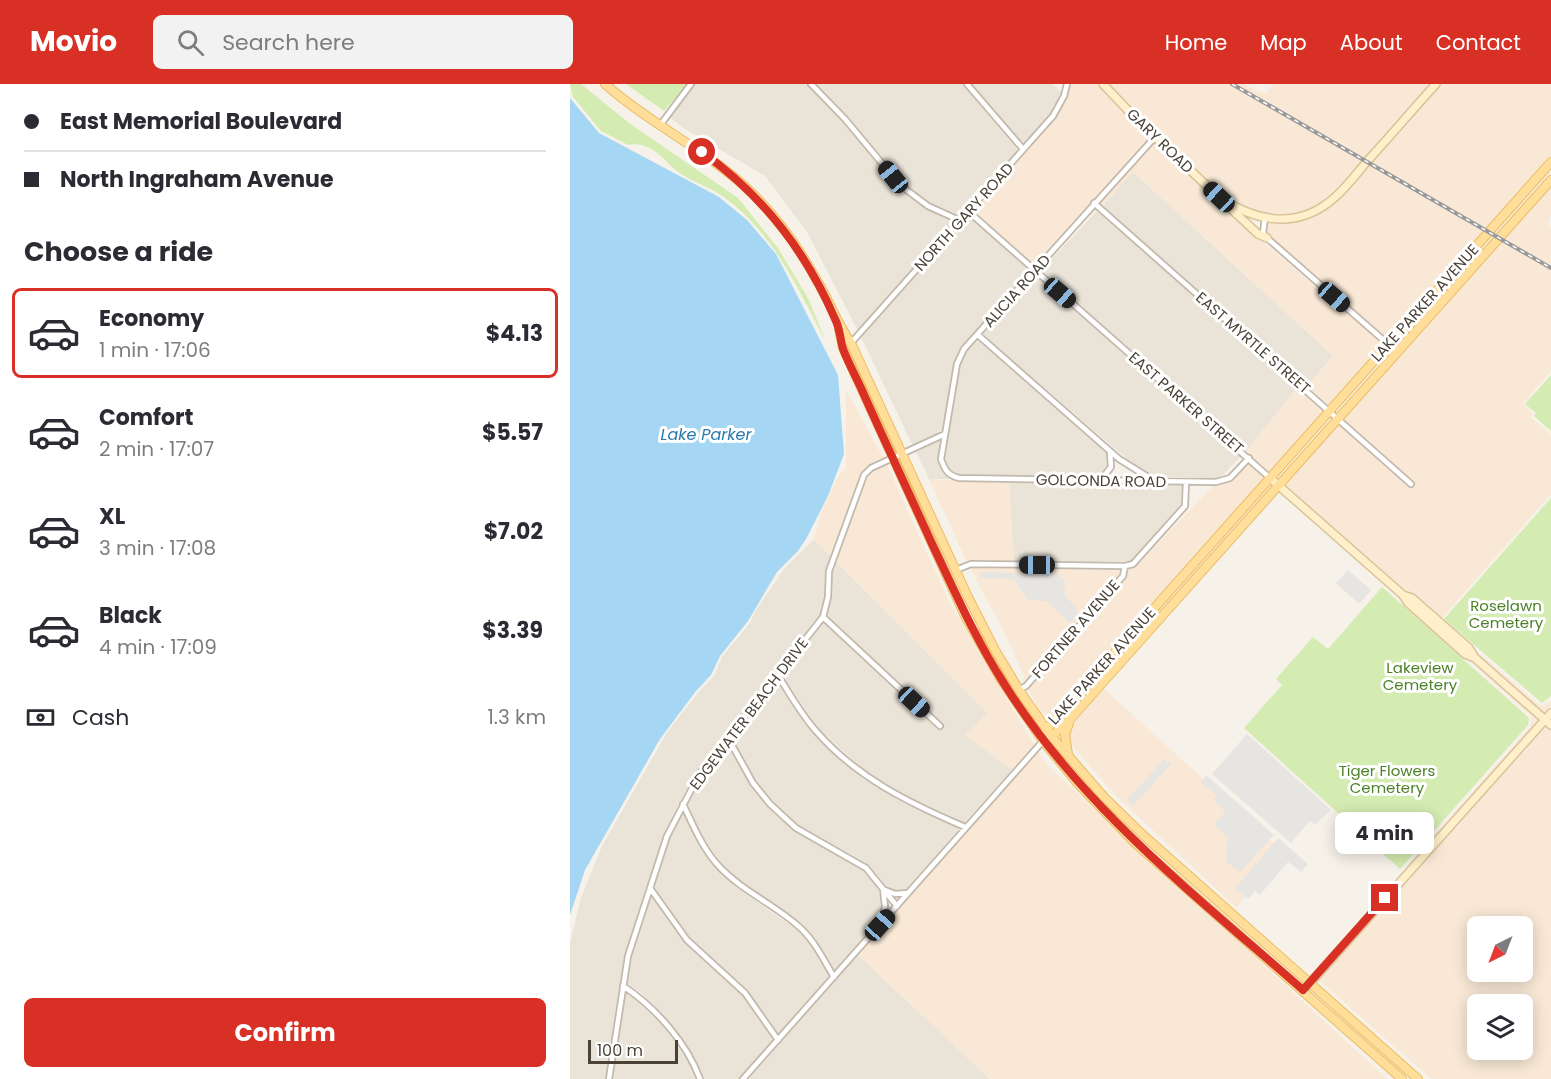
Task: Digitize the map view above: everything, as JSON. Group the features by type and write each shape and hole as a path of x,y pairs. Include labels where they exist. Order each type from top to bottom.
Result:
{"main road":[{"path":"609,85 719,165 770,212 809,266 838,326 851,344 990,640 1019,690 1052,737 1122,815 1418,1079"},
{"name":"LAKE PARKER AVENUE","path":"1043,741 1046,728 1551,162"},
{"name":"LAKE PARKER AVENUE","path":"1043,741 1052,737 1072,717 1551,180"},
{"path":"838,326 843,348 977,638 1002,681 1043,741 1096,804 1173,876 1401,1077"},
{"path":"1070,758 1065,735 1072,717"},
{"path":"1173,876 1191,885 1198,884"}],"street":[{"path":"661,124 691,84"},
{"path":"811,84 845,119 908,192 928,206 961,221"},
{"path":"967,84 1023,149"},
{"name":"NORTH GARY ROAD","path":"851,344 1058,108 1067,84"},
{"name":"GARY ROAD","path":"1102,84 1219,197"},
{"path":"1219,197 1240,211 1265,218 1281,219 1303,216 1329,202 1436,84"},
{"name":"ALICIA ROAD","path":"946,472 941,459 957,364 964,349 1155,137"},
{"path":"1219,197 1258,234 1267,238"},
{"name":"EAST MYRTLE STREET","path":"1094,203 1411,484"},
{"name":"EAST PARKER STREET","path":"969,212 1403,595 1408,603 1465,654 1475,658 1548,722"},
{"path":"1265,218 1263,233 1267,238 1397,352"},
{"path":"978,335 1110,451 1156,482"},
{"name":"EDGEWATER BEACH DRIVE","path":"609,1079 628,957 668,836 683,804 700,773 823,618 828,597 829,571 861,479 871,468 945,434"},
{"path":"1100,481 1111,467 1110,451"},
{"name":"GOLCONDA ROAD","path":"946,472 959,478 1223,481 1230,478 1249,458"},
{"name":"FORTNER AVENUE","path":"1019,690 1026,686 1117,583 1123,576 1125,567 1138,560 1183,509 1186,482"},
{"path":"956,570 971,564 1125,567"},
{"path":"823,618 940,726"},
{"path":"777,674 817,732 866,777 904,800 965,827"},
{"path":"1303,990 1548,722 1551,712"},
{"path":"728,738 753,783 779,813 796,828 858,861 874,876 897,906"},
{"path":"744,1078 1043,741"},
{"path":"683,804 701,842 717,864 752,895 800,927 813,942 834,977"},
{"path":"650,888 687,940 745,993 778,1040"},
{"path":"883,889 895,894 908,893"},
{"path":"880,925 885,906 883,889"},
{"path":"623,986 639,996 664,1023 693,1062 700,1079"}],"shaded area":[{"path":"695,84 806,84 843,122 898,187 926,209 956,222 858,331 807,232 765,176 685,129 669,117"},
{"path":"816,84 962,84 1019,150 960,217 930,203 903,183 848,117"},
{"path":"972,84 1053,84 1062,93 1050,115 1023,145"},
{"path":"1070,84 1098,84 1150,137 1035,266 973,212 1055,118 1067,98"},
{"path":"1107,84 1243,84 1265,94 1274,84 1432,84 1333,195 1311,209 1281,216 1242,208 1222,194 1143,121"},
{"path":"1440,84 1551,84 1551,157 1388,340 1269,236 1266,232 1268,222 1304,219 1341,195"},
{"path":"1154,141 1234,217 1384,345 1330,406 1307,386 1333,356 1133,172 1102,206 1099,203"},
{"path":"1551,166 1551,175 1397,348 1393,344"},
{"path":"1133,172 1333,356 1307,386 1102,206"},
{"path":"1551,184 1551,214 1548,224 1551,228 1551,371 1523,403 1532,414 1532,418 1551,435 1551,494 1441,619 1414,595 1404,591 1284,484 1339,423 1411,488 1416,484 1343,418"},
{"path":"1097,211 1298,387 1246,451 1040,271"},
{"path":"969,217 1031,271 957,354 942,432 913,446 861,337"},
{"path":"1035,275 1241,456 1220,478 1158,479 1128,460 983,334"},
{"path":"978,339 1107,453 1108,466 1099,478 960,475 948,468 945,458 960,365 966,351"},
{"path":"1298,387 1325,411 1270,473 1246,451"},
{"path":"846,390 884,459 870,465 859,477 831,556 814,539 820,515 837,478 846,468"},
{"path":"941,440 938,460 942,472 949,479 929,479 916,452"},
{"path":"1248,463 1265,478 1049,720 1037,706 1028,688 1120,585 1128,569 1140,562 1213,486 1231,481"},
{"path":"887,465 949,601 1034,745 1012,770 965,735 988,713 835,561 864,480 872,471"},
{"path":"929,479 1009,483 1014,562 967,562"},
{"path":"1270,482 1274,486 1057,728 1053,724"},
{"path":"1009,483 1182,485 1182,502 1174,515 1131,561 1014,562"},
{"path":"814,539 831,556 826,571 825,597 820,616 723,737 697,772 679,803 665,834 625,956 606,1079 570,1079 570,943 581,898 602,846 668,731 714,676 722,657 750,623 784,569"},
{"path":"835,561 988,713 965,735 1012,770 964,823 906,797 868,774 820,730 781,674 823,622 939,731 944,726 827,616"},
{"path":"970,568 1121,570 1115,581 1026,681 1006,636"},
{"path":"1348,570 1371,590 1359,604 1336,583"},
{"path":"980,572 1060,574 1060,578 1064,579 1065,596 1078,609 1075,612 1078,615 1070,623 1047,601 1027,600 1014,579 980,578"},
{"path":"1473,648 1539,705 1545,705 1551,700 1551,708 1545,715 1479,657"},
{"path":"1465,657 1475,662 1540,720 1409,866 1531,726 1531,716"},
{"path":"777,680 814,734 863,779 903,803 960,828 906,890 896,891 886,887 877,874 860,859 798,825 773,802 756,781 732,738"},
{"path":"1102,687 1277,846 1237,908 1118,798 1068,741 1070,728 1075,719"},
{"path":"1545,724 1551,729 1551,1079 1431,1079 1318,979"},
{"path":"1247,734 1331,810 1315,825 1310,821 1291,843 1212,774"},
{"path":"727,743 750,785 777,816 794,831 856,864 872,879 879,890 882,907 879,920 835,972 816,940 802,924 740,882 720,861 704,840 687,804 703,775"},
{"path":"1038,751 1049,767 1387,1079 990,1079 858,955"},
{"path":"1164,759 1171,764 1133,806 1127,800"},
{"path":"1206,775 1274,835 1240,872 1226,862 1228,838 1214,824 1226,811 1214,801 1217,796 1200,782"},
{"path":"683,811 699,844 715,866 736,887 797,930 810,944 830,977 779,1035 747,990 689,938 654,887 670,837"},
{"path":"1278,838 1308,864 1301,872 1288,862 1260,895 1255,891 1248,899 1235,888"},
{"path":"651,896 684,942 742,995 774,1040 739,1079 704,1079 696,1060 667,1021 641,993 627,984 632,957"},
{"path":"858,955 990,1079 751,1079 749,1077"},
{"path":"625,991 662,1025 690,1064 697,1079 613,1079"}],"green space":[{"path":"570,84 581,84 629,123 738,198 778,248 809,300 826,342 770,243 739,209 721,195 681,174 651,149 636,144 628,145 601,131 573,97"},
{"path":"626,84 688,84 664,111"},
{"path":"1551,375 1551,431 1534,416 1536,413 1525,404"},
{"name":"Roselawn Cemetery","path":"1551,498 1551,696 1542,703 1444,619"},
{"path":"1382,587 1529,718 1528,725 1400,869 1244,728 1282,685 1276,679 1313,637 1328,649"}],"water":[{"name":"Lake Parker","path":"570,98 599,133 719,197 747,220 776,254 838,375 844,454 828,496 806,539 798,551 777,572 748,621 720,656 711,675 660,739 585,870 570,915"}],"railway":[{"path":"1232,84 1551,268"}],"route":[{"path":"702,152 738,180 770,212 809,266 837,322 843,348 966,618 1015,702 1043,741 1096,804 1135,843 1303,990 1385,898"}],"park label":[{"name":"Lakeview Cemetery","path":"1420,676"},
{"name":"Tiger Flowers Cemetery","path":"1387,780"}]}
